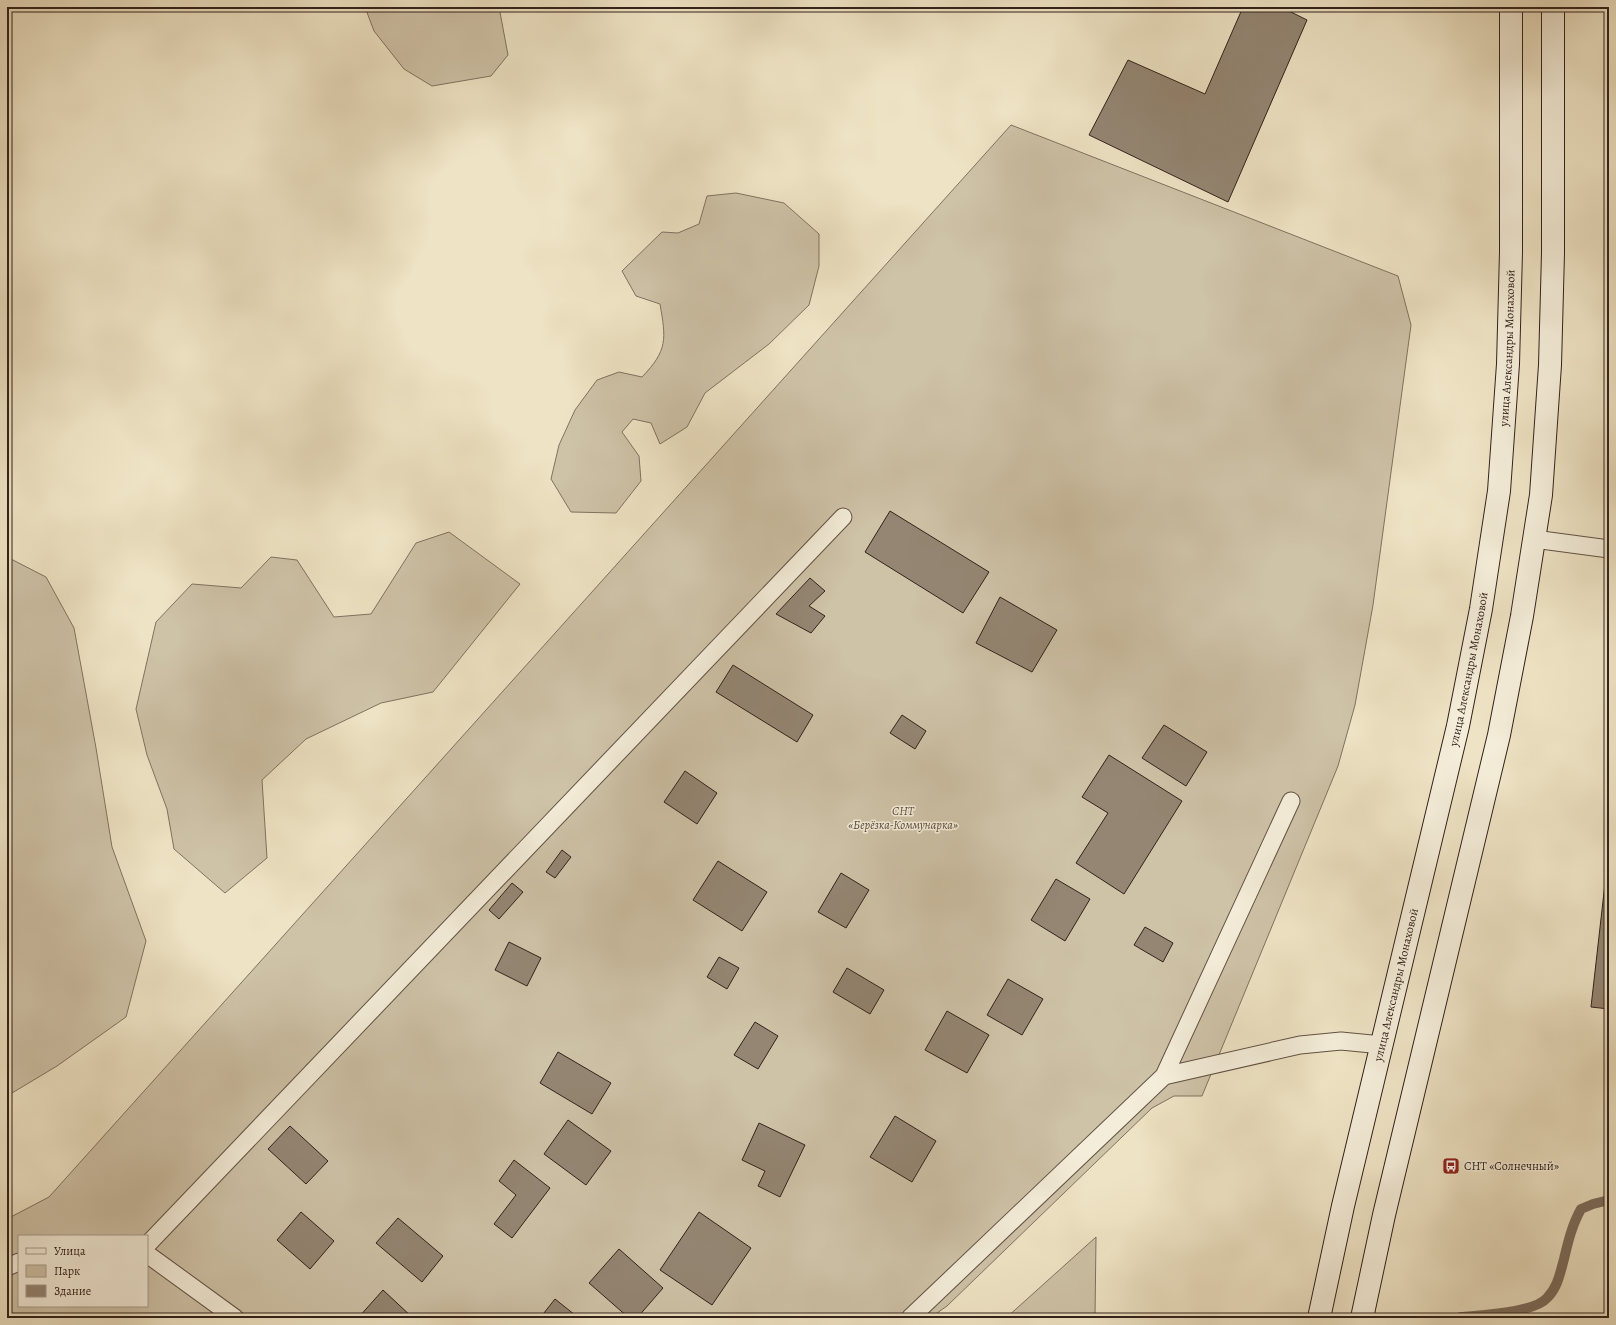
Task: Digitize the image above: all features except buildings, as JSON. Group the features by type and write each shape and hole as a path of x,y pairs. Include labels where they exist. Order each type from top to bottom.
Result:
{"main road":[{"name":"улица Александры Монаховой","path":"1319,1318 1343,1206 1458,726 1481,609 1499,491 1508,356 1511,244 1511,7"},
{"path":"1362,1318 1384,1215 1499,734 1522,616 1534,540 1540,495 1550,365 1553,253 1553,7"}],"lane":[{"path":"148,1244 843,518"},
{"path":"1534,540 1609,549"},
{"path":"910,1318 1164,1076 1291,801"},
{"path":"1164,1076 1300,1045 1341,1041 1382,1044"},
{"path":"148,1255 235,1318"},
{"path":"7,1267 18,1262"}],"green space":[{"path":"365,7 499,7 508,55 491,76 432,86 404,69 374,31"},
{"name":"СНТ «Берёзка-Коммунарка»","path":"1011,125 1398,276 1411,325 1373,605 1355,705 1338,766 1202,1096 1174,1096 1152,1108 947,1306 930,1318 7,1318 7,1219 49,1197"},
{"path":"736,193 784,203 819,234 819,266 809,305 769,344 705,393 687,427 660,444 651,423 633,419 622,432 639,456 641,481 616,513 571,512 551,479 559,445 575,410 597,380 619,372 642,377 657,359 663,344 664,335 660,304 636,296 622,271 662,232 678,233 699,224 707,196"},
{"path":"449,532 520,584 433,692 381,703 306,739 262,780 267,858 225,893 174,849 167,809 147,755 136,709 156,622 192,584 241,588 271,557 297,560 334,617 371,614 416,543"},
{"path":"7,557 46,577 74,628 112,847 146,941 126,1017 57,1066 7,1096"},
{"path":"1096,1237 1095,1318 1006,1318"}],"waterway":[{"path":"1461,1317 1519,1310 1531,1307 1547,1298 1551,1294 1558,1280 1575,1221 1581,1209 1609,1200"}],"place":[{"name":"СНТ «Солнечный»","path":"1451,1166"}]}
